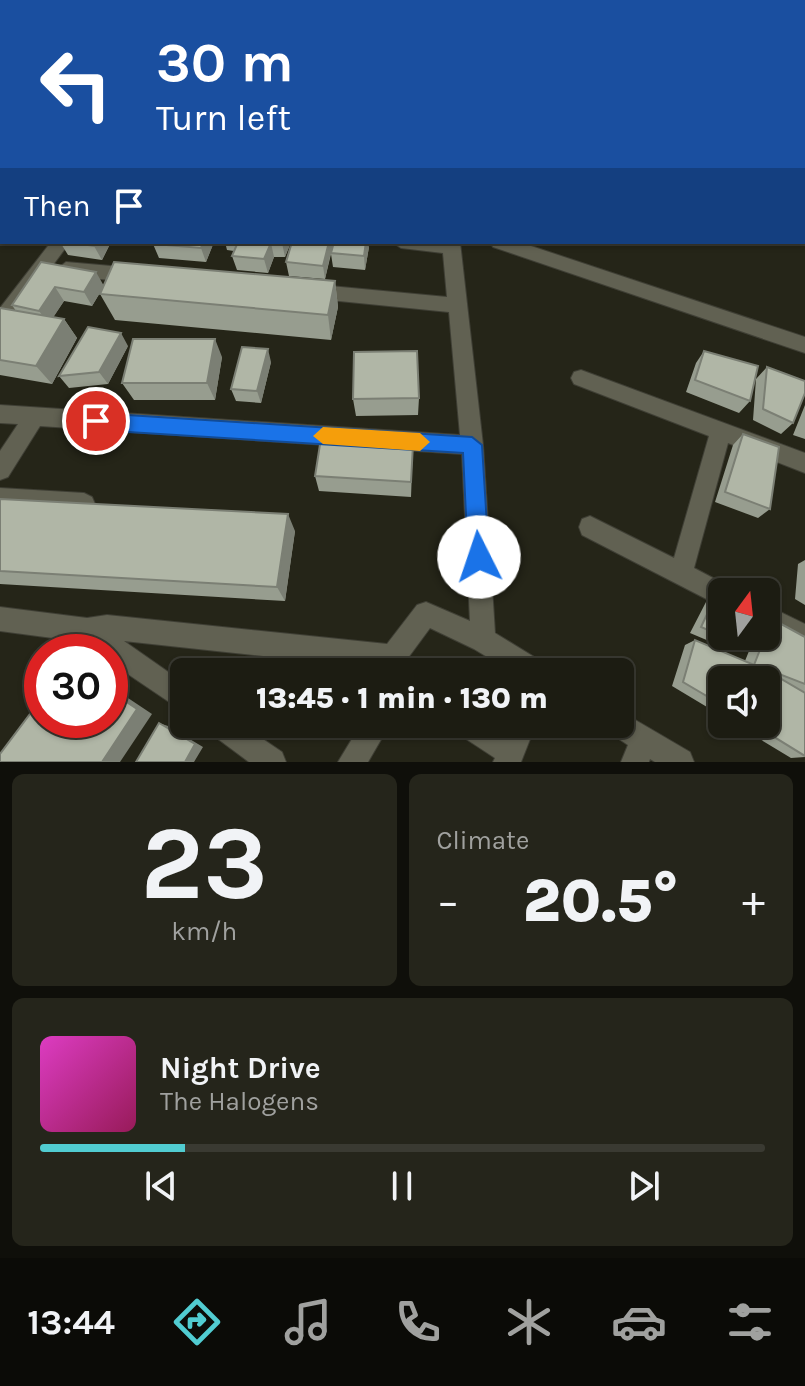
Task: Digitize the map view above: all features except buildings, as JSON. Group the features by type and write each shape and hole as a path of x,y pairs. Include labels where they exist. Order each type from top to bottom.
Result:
{"street":[{"path":"0,322 59,244"},
{"path":"505,244 805,345"},
{"path":"452,245 472,445 483,640"},
{"path":"42,267 149,277"},
{"path":"288,289 457,305"},
{"path":"581,378 805,463"},
{"path":"0,414 472,445"},
{"path":"0,470 34,417"},
{"path":"681,574 721,431"},
{"path":"0,498 105,506"},
{"path":"590,527 708,588"},
{"path":"0,619 87,630 107,627 393,657 426,614 483,640 512,658"},
{"path":"780,624 805,637"},
{"path":"87,630 170,689"},
{"path":"239,738 272,762"},
{"path":"352,762 368,738"},
{"path":"484,738 509,757 517,738"},
{"path":"639,751 680,762"}],"slow traffic":[{"path":"323,436 420,442"}],"route":[{"path":"96,421 472,445 479,557"}]}
